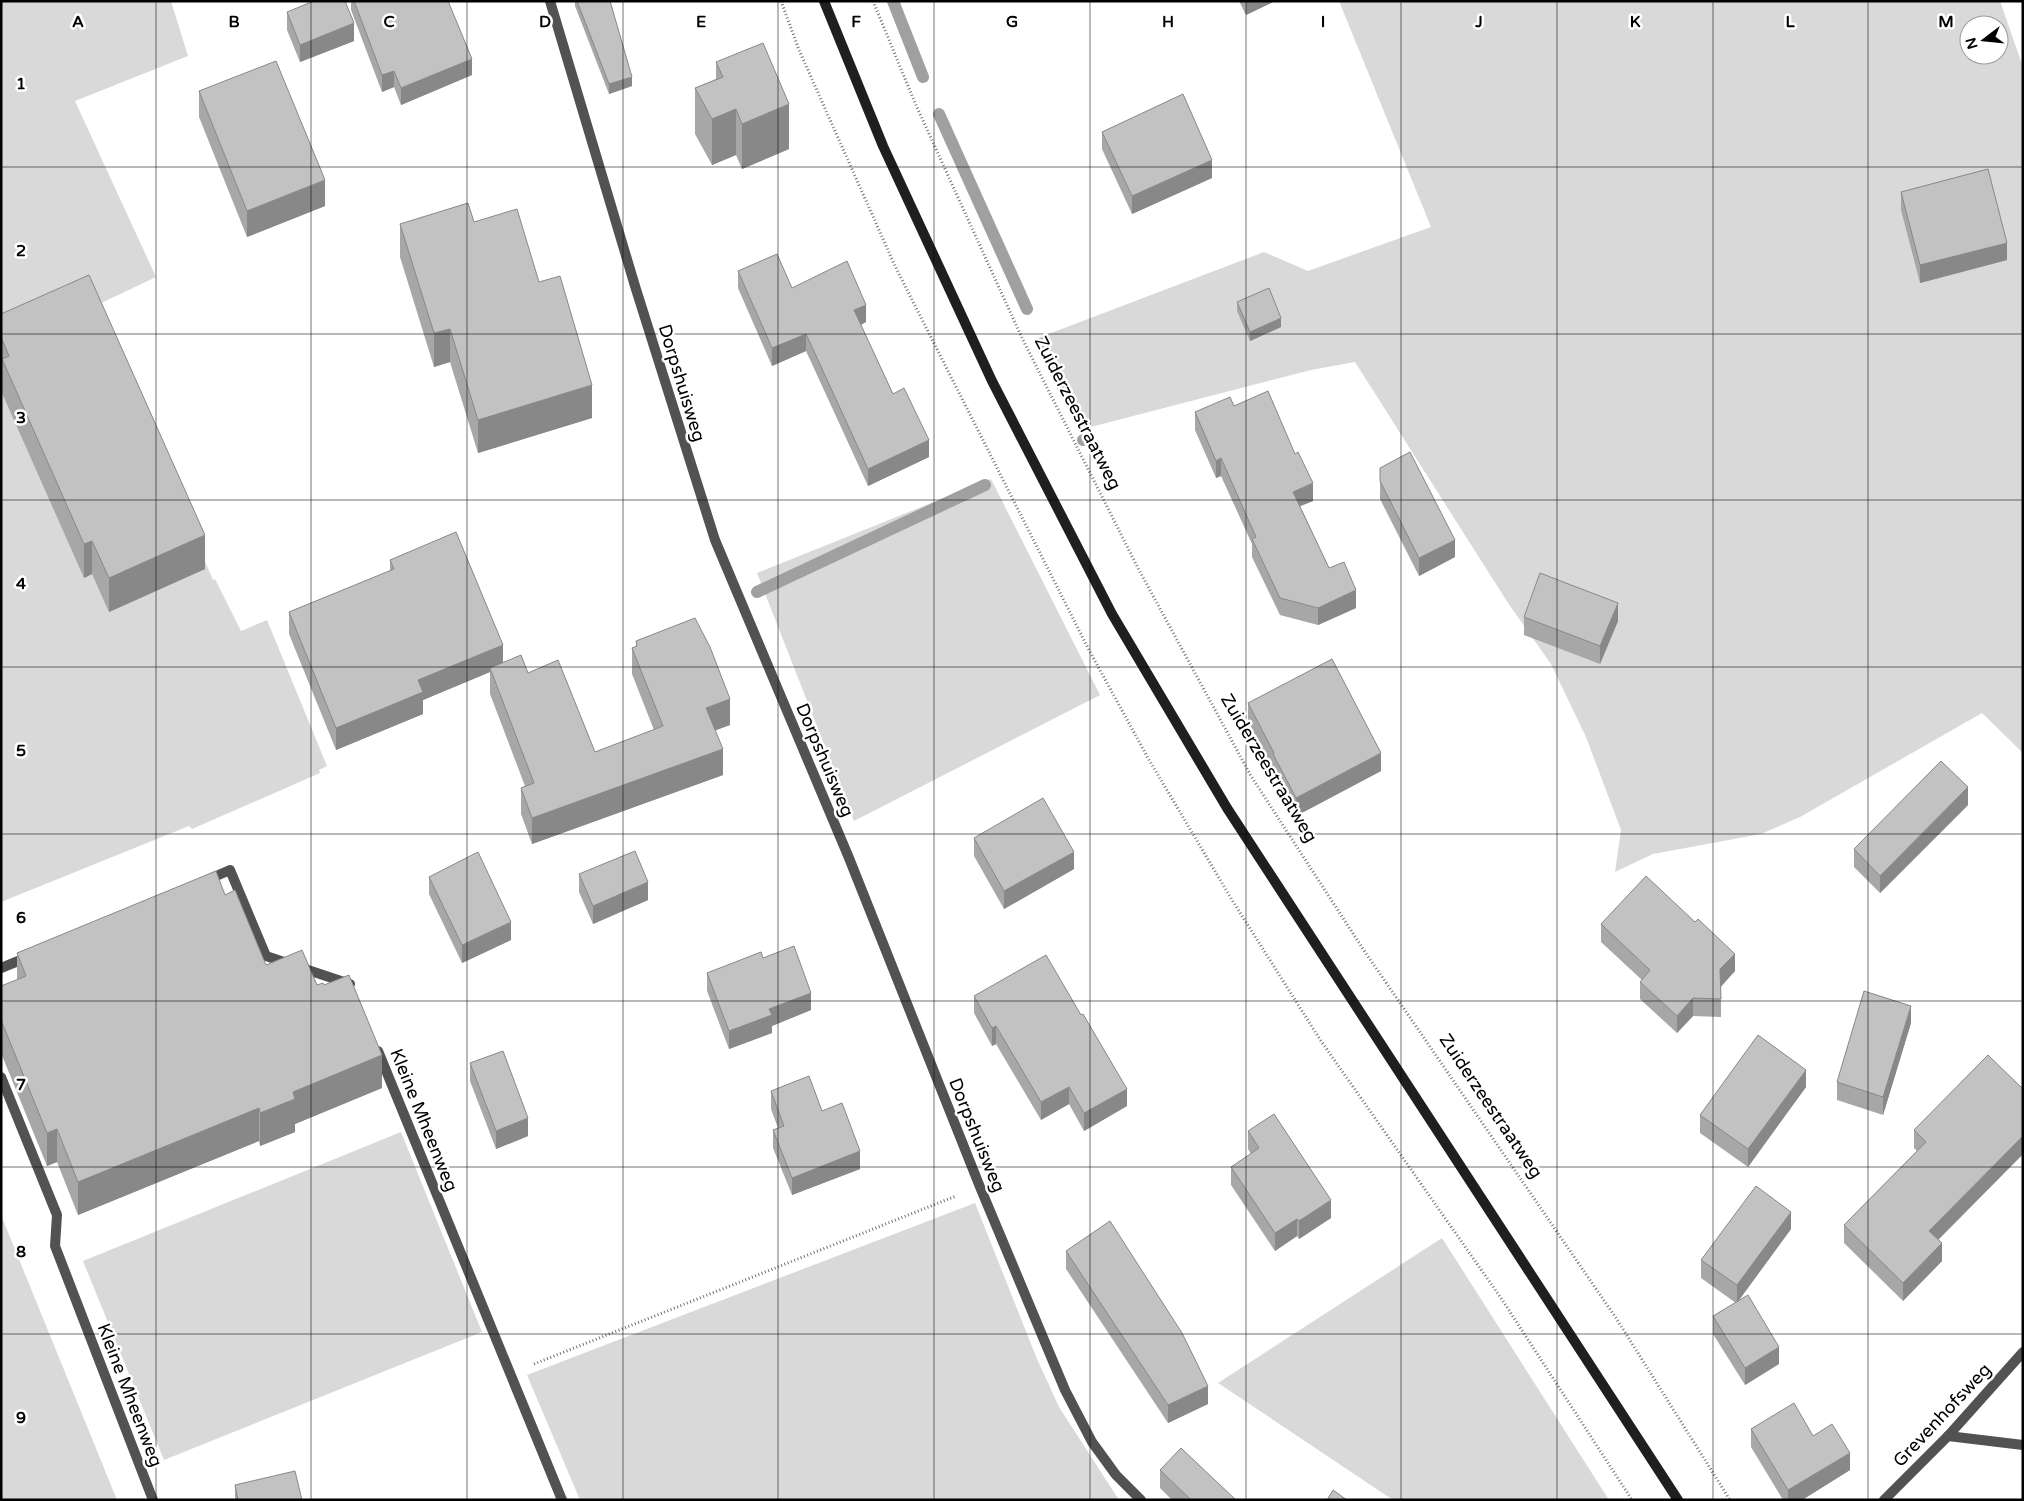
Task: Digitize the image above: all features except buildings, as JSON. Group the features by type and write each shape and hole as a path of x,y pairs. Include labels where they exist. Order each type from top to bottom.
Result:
{"main road":[{"path":"824,1 883,146 992,381 1112,614 1227,808 1678,1500"}],"street":[{"name":"Dorpshuisweg","path":"550,1 635,286 715,540 848,858 980,1187 1065,1390 1092,1442 1116,1475 1141,1500"},
{"path":"194,886 230,870 266,956 350,984 354,993"},
{"path":"1,968 38,952"},
{"name":"Kleine Mheenweg","path":"372,1038 562,1500"},
{"name":"Kleine Mheenweg","path":"1,1077 57,1215 55,1246 153,1500"},
{"name":"Grevenhofsweg","path":"1884,1500 1948,1436 2023,1352"},
{"path":"1948,1436 2023,1445"}],"path":[{"name":"Zuiderzeestraatweg","path":"873,1 915,103 1022,338 1138,570 1251,776 1363,950 1616,1318 1730,1500"},
{"path":"511,1374 980,1187"}],"shaded area":[{"path":"1,1 171,1 188,56 75,101 156,277 95,306 213,580 215,579 241,631 267,620 327,766 319,770 320,773 192,829 189,826 1,902"},
{"path":"1339,1 2000,1 2005,15 1959,15 1959,65 2009,65 2009,27 2023,67 2023,753 1982,713 1800,817 1761,834 1653,854 1615,872 1621,830 1586,737 1551,664 1508,603 1355,362 1311,370 1083,429 1038,338 1264,252 1308,271 1431,227"},
{"path":"991,479 1100,695 854,821 757,573"},
{"path":"401,1132 482,1332 164,1460 83,1261"},
{"path":"975,1203 1037,1359 1059,1407 1119,1500 580,1500 527,1375"},
{"path":"1,1215 117,1500 1,1500"},
{"path":"1442,1238 1609,1500 1393,1500 1218,1383"}],"waterway":[{"path":"893,1 923,77"},
{"path":"939,114 1027,309"},
{"path":"1041,344 1089,437 1083,440"},
{"path":"757,592 985,485"}]}
